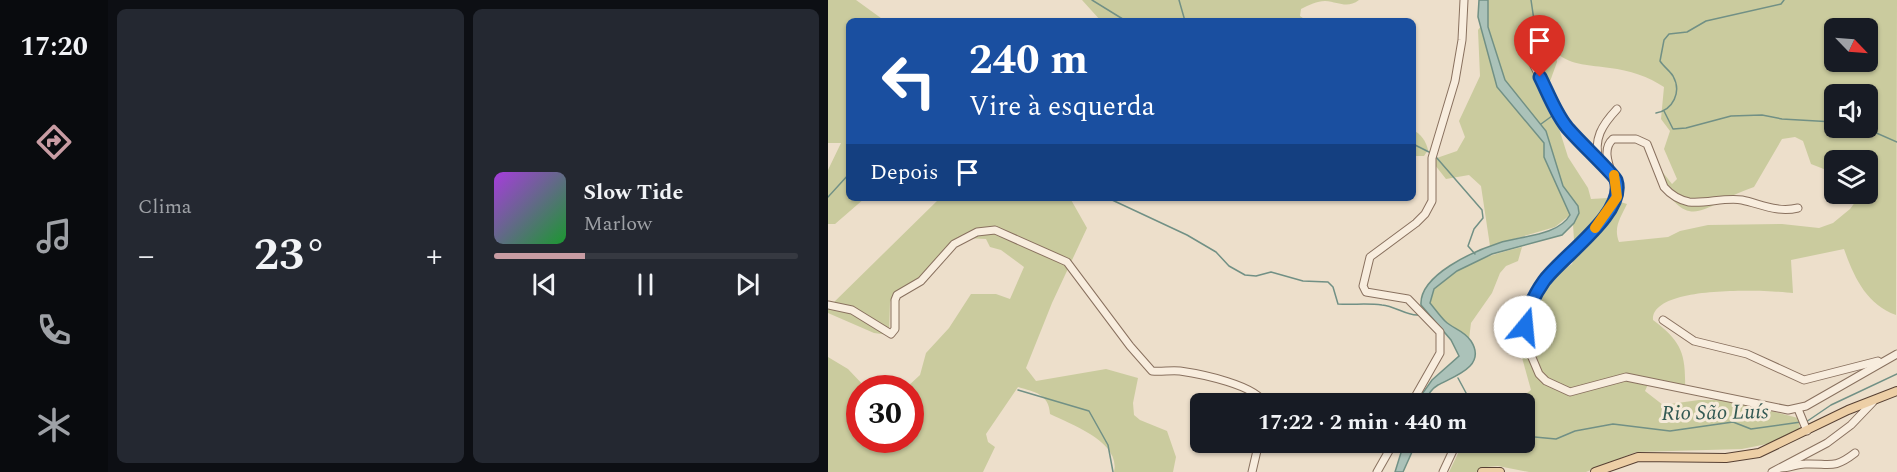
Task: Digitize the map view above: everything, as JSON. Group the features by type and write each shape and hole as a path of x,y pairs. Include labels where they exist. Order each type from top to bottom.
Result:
{"main road":[{"path":"1595,472 1638,457 1746,456 1777,446 1806,428 1897,391"},
{"path":"1482,472 1500,472"}],"street":[{"path":"1417,393 1440,353 1440,332 1408,299 1366,292 1363,286 1370,257 1416,223 1425,214 1432,201 1432,158 1455,81 1462,40 1464,0"},
{"path":"1532,36 1523,44 1560,118 1600,164 1614,174"},
{"path":"1600,164 1597,151 1598,136 1604,124 1617,110"},
{"path":"1798,208 1787,211 1740,200 1690,202 1665,187 1648,146 1636,139 1618,138 1607,146 1606,155 1614,174 1617,193 1613,205 1587,237 1559,262 1543,282 1530,304 1525,327 1525,341 1532,360 1546,381 1570,392 1626,377 1799,412 1897,354"},
{"path":"828,305 852,310 891,334 895,329 897,295 921,281 954,244 977,232 995,230 1067,262 1130,346 1152,370 1178,371 1226,382 1256,393"},
{"path":"1663,320 1694,341 1747,354 1804,380 1890,358"},
{"path":"1775,470 1827,443 1851,425 1870,403"},
{"path":"1799,412 1806,428"},
{"path":"1252,472 1256,453"},
{"path":"1377,472 1388,453"},
{"path":"1443,472 1452,453"},
{"path":"1775,470 1805,464 1829,467 1841,464 1855,453"}],"green space":[{"path":"828,0 856,0 881,18 846,18 846,201 862,201 835,224 828,224 828,170 841,143 828,143"},
{"path":"1082,0 1359,0 1347,5 1319,2 1301,9 1300,16 1303,18 1098,18"},
{"path":"1488,0 1897,0 1896,315 1869,297 1852,270 1844,249 1791,260 1793,293 1738,291 1690,295 1671,300 1657,308 1653,320 1676,342 1683,357 1685,388 1663,381 1649,382 1645,391 1663,405 1699,400 1729,400 1798,418 1800,429 1772,443 1742,449 1636,452 1586,472 1529,472 1498,466 1486,467 1476,472 1449,472 1458,453 1535,453 1535,393 1527,393 1531,390 1518,343 1522,318 1534,293 1546,281 1572,264 1575,256 1573,224 1579,213 1578,206 1563,186 1546,131 1505,80 1488,27","holes":["1556,53 1575,63 1631,72 1664,87 1661,119 1670,131 1664,149 1677,179 1672,184 1660,169 1655,173 1667,193 1678,205 1688,211 1708,208 1754,187 1782,139 1795,137 1803,141 1811,164 1824,169 1824,150 1878,150 1878,204 1854,204 1833,223 1819,228 1782,224 1708,225 1680,231 1668,237 1619,242 1617,227 1627,204 1608,198 1591,199 1588,188 1568,157 1549,97 1548,87 1557,62"]},
{"path":"1481,26 1497,87 1544,143 1544,157 1570,215 1555,227 1490,246 1481,186 1469,175 1446,179 1431,160 1457,151 1465,137 1459,121 1480,76 1478,30"},
{"path":"1416,132 1426,144 1428,150 1424,156 1416,156"},
{"path":"937,201 1072,201 1087,228 1052,303 1026,368 1036,381 1106,369 1138,378 1133,403 1134,415 1140,420 1167,431 1176,457 1173,472 1114,472 1114,461 1103,443 1082,429 1050,414 1047,402 1040,395 1018,387 986,434 988,442 995,447 983,472 828,472 828,357 854,375 846,375 846,453 924,453 924,375 920,375 926,353 949,328 971,294 996,294 1010,299 1024,267 1001,250 990,247 986,239 964,238 920,281 894,295 890,302 889,335 874,333 828,313 828,308"},
{"path":"1522,247 1518,261 1506,266 1500,273 1492,293 1471,323 1469,339 1445,322 1430,303 1432,292 1452,273 1482,259"}],"shaded area":[{"path":"1479,0 1488,0 1488,27 1505,80 1546,131 1563,186 1578,206 1579,213 1574,223 1562,235 1492,254 1457,271 1434,289 1430,303 1445,321 1468,337 1475,350 1475,357 1472,364 1460,374 1438,385 1430,393 1423,393 1432,380 1459,356 1451,340 1421,305 1423,294 1429,284 1438,274 1463,258 1499,243 1548,231 1564,222 1570,215 1544,157 1544,143 1497,87 1478,17"},
{"path":"1401,453 1412,453 1403,472 1395,472"}],"waterway":[{"path":"1092,0 1121,18"},
{"path":"1179,0 1184,18"},
{"path":"1531,0 1536,34"},
{"path":"1656,113 1671,104 1677,88 1673,76 1660,61 1664,40 1669,34 1687,32 1706,21 1781,4 1784,0"},
{"path":"1664,111 1673,129 1686,128 1731,116 1762,115 1782,119 1824,121"},
{"path":"1541,124 1552,116"},
{"path":"1878,134 1897,142"},
{"path":"1416,146 1431,153"},
{"path":"1436,157 1482,210 1483,218 1474,229 1468,246 1475,254"},
{"path":"828,197 846,177"},
{"path":"1114,201 1187,235 1216,252 1229,266 1245,275 1256,276 1271,272 1303,281 1328,282 1333,287 1338,304 1382,305 1418,315"},
{"name":"Rio São Luís","path":"1806,422 1831,405 1897,374"},
{"name":"Rio São Luís","path":"1458,378 1466,393"},
{"path":"1018,390 1089,411 1108,445 1113,472"},
{"name":"Rio São Luís","path":"1535,437 1556,439 1575,431 1613,424 1670,431 1733,422 1751,429 1801,422"}],"slow traffic":[{"path":"1595,228 1617,197 1614,175"}],"route":[{"path":"1525,327 1530,304 1543,282 1559,262 1587,237 1617,197 1614,174 1592,157 1564,124 1540,77"}]}
